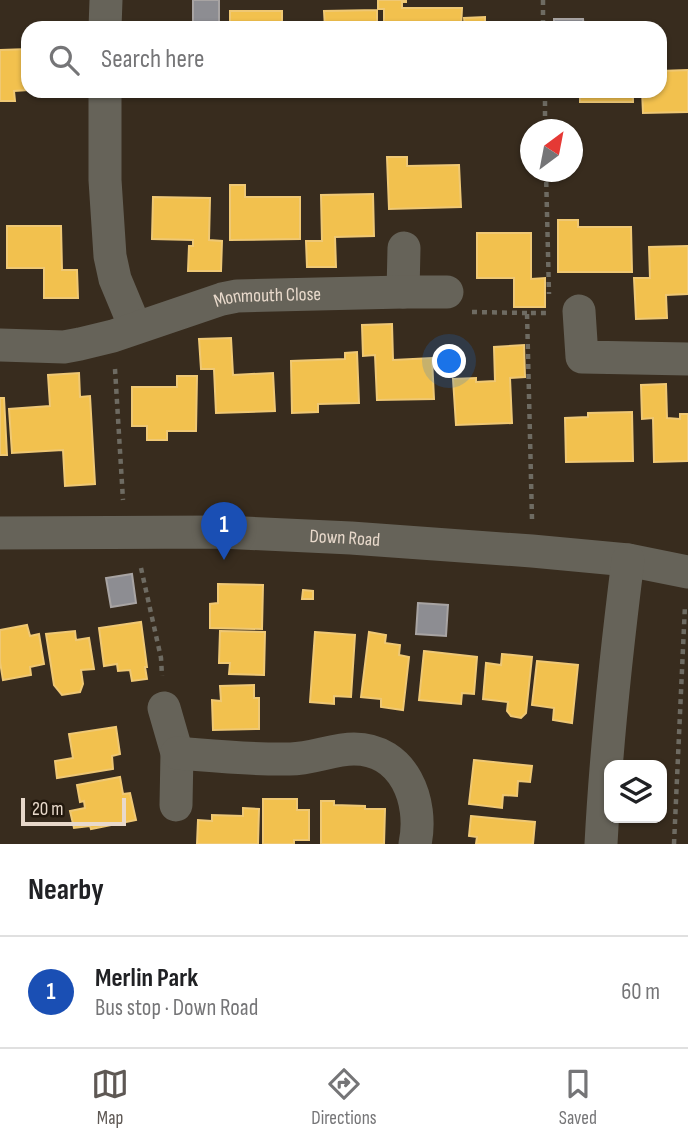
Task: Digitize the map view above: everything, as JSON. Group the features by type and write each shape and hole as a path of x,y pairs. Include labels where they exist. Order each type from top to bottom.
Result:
{"street":[{"path":"106,0 106,21"},
{"path":"105,98 105,180 110,256 124,332"},
{"path":"403,292 404,248"},
{"name":"Monmouth Close","path":"0,345 64,347 124,332 237,296 447,292"},
{"path":"564,312 582,357 688,359"},
{"name":"Down Road","path":"0,533 257,533 351,538 628,560 687,572"},
{"path":"601,844 608,733 628,560"},
{"path":"164,708 177,752 176,805"},
{"path":"177,752 263,760 295,759 352,749 377,753 392,761 408,784 416,818 415,844"}],"path":[{"path":"543,0 543,21"},
{"path":"545,98 545,119"},
{"path":"447,292 456,295 461,312 564,312 547,182"},
{"path":"527,313 532,551"},
{"path":"124,332 125,532 141,567 161,658 164,708"},
{"path":"674,844 687,572"}],"building: Homes":[{"path":"378,0 406,0 402,2 402,8 462,8 461,21 384,21 384,9 378,9"},
{"path":"377,10 377,21 325,21 324,11"},
{"path":"230,11 282,11 282,21 230,21"},
{"path":"485,17 485,21 464,21 464,18"},
{"path":"21,49 21,90 14,91 15,101 0,101 0,50"},
{"path":"688,70 688,112 643,113 642,98 667,98 667,71"},
{"path":"580,98 633,98 633,102 580,102"},
{"path":"387,157 407,157 407,166 459,165 461,207 389,209"},
{"path":"230,185 245,185 245,197 300,197 300,239 230,240"},
{"path":"373,194 374,236 335,237 336,267 307,267 306,241 322,241 321,195"},
{"path":"153,197 210,198 209,240 222,241 221,271 188,271 189,246 193,246 193,240 152,239"},
{"path":"558,220 578,220 578,227 631,227 632,272 558,272"},
{"path":"7,226 61,226 62,270 77,270 78,298 44,298 44,268 7,268"},
{"path":"477,233 531,233 531,279 545,278 545,307 514,307 514,278 477,278"},
{"path":"688,246 688,294 666,295 667,318 636,319 634,278 650,278 649,247"},
{"path":"392,324 393,360 432,358 434,399 377,400 375,355 363,356 362,325"},
{"path":"231,338 233,375 273,373 275,411 216,413 214,369 201,369 199,339"},
{"path":"524,345 525,377 510,378 512,423 456,425 453,379 495,381 494,347"},
{"path":"357,352 359,403 318,404 318,412 292,413 291,361 345,359 345,353"},
{"path":"79,373 80,397 90,396 95,484 65,486 63,450 12,453 9,409 50,406 48,375"},
{"path":"177,376 197,376 196,431 167,431 167,440 147,440 147,426 132,426 132,387 177,387"},
{"path":"666,384 667,418 680,419 680,414 688,414 688,461 654,462 653,418 642,419 641,385"},
{"path":"0,398 4,398 7,455 0,455"},
{"path":"632,412 633,461 566,462 565,418 588,417 588,413"},
{"path":"218,584 263,585 262,629 210,628 210,604 218,603"},
{"path":"303,590 313,591 313,599 302,599"},
{"path":"141,622 147,679 132,681 130,670 118,671 117,664 104,666 99,628"},
{"path":"27,625 30,636 39,634 44,664 30,667 31,675 3,680 0,630"},
{"path":"75,631 76,640 89,638 94,669 81,670 83,684 80,692 62,695 54,685 46,634"},
{"path":"220,631 265,632 264,675 229,674 230,663 219,663"},
{"path":"315,632 355,635 351,697 334,696 334,704 310,702"},
{"path":"369,632 386,635 385,643 400,645 399,655 409,657 403,710 381,707 381,699 361,697"},
{"path":"424,651 477,657 474,694 462,693 461,704 419,700"},
{"path":"502,654 532,657 526,713 521,718 511,716 507,711 508,702 483,699 486,663 501,665"},
{"path":"537,661 578,665 572,723 553,720 554,708 532,705"},
{"path":"254,685 254,698 259,698 259,729 213,730 212,700 221,701 220,686"},
{"path":"116,727 120,754 112,756 113,769 57,778 55,761 73,758 69,734"},
{"path":"474,760 532,766 530,782 518,781 517,796 503,795 502,808 469,804"},
{"path":"120,777 123,794 130,793 136,820 91,829 90,826 74,828 70,811 85,808 84,801 80,802 77,785"},
{"path":"263,799 297,799 297,810 309,810 309,840 294,840 294,844 263,844"},
{"path":"321,801 334,801 334,805 365,806 365,809 385,809 384,844 321,844"},
{"path":"243,808 259,809 258,844 197,844 198,820 212,821 212,815 243,816"},
{"path":"471,816 535,822 533,844 476,844 477,837 469,836"}],"building: Industry":[{"path":"193,0 219,0 219,21 193,21"},
{"path":"583,19 583,21 554,21"},
{"path":"132,574 136,603 111,607 106,578"},
{"path":"418,603 448,605 446,636 416,634"}],"place":[{"name":"Merlin Park","path":"224,560"}]}
